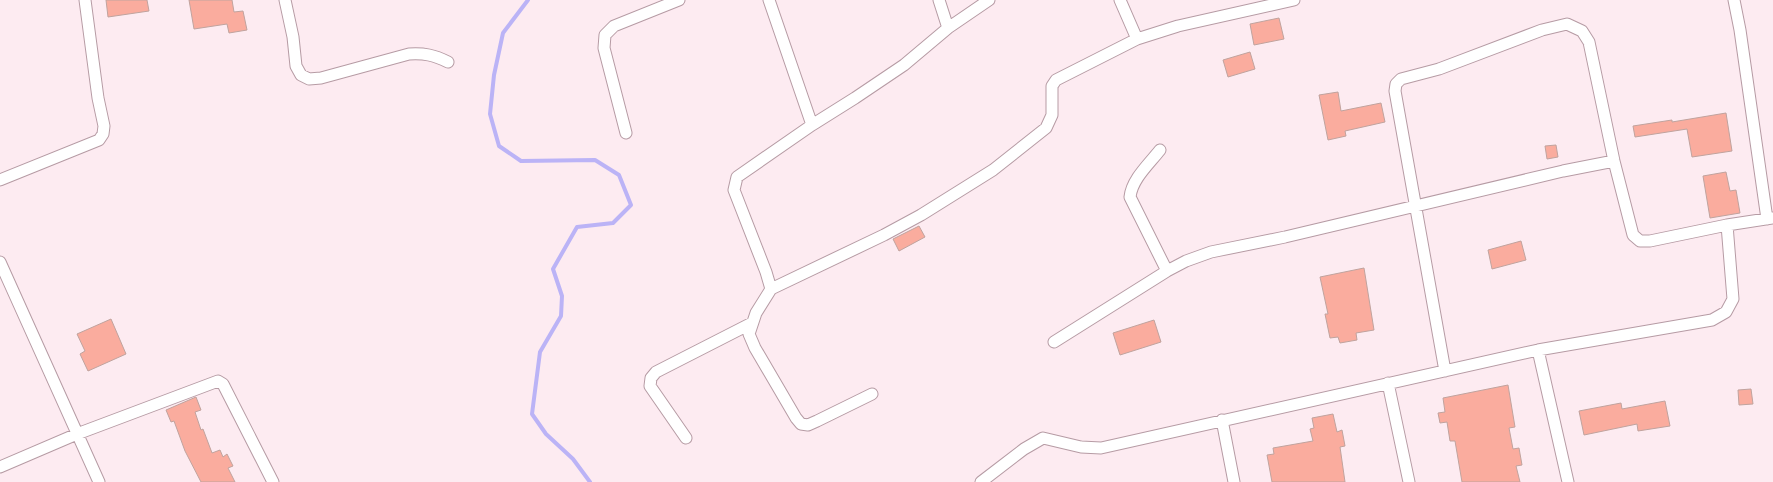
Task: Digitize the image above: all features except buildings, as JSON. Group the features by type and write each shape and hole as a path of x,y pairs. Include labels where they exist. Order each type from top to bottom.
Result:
{"street":[{"path":"0,180 99,140 103,134 104,126 98,98 85,0"},
{"path":"285,0 293,37 296,66 301,75 309,79 321,78 409,54 423,53 436,56 448,62"},
{"path":"626,133 604,48 605,35 614,26 679,0"},
{"path":"769,0 812,124"},
{"path":"939,0 948,28"},
{"path":"771,289 734,190 737,176 812,124 904,65 948,28 989,0"},
{"path":"1120,0 1137,39"},
{"path":"872,394 808,425 801,424 755,348 749,334 756,313 771,289 884,235 921,215 993,170 1046,128 1052,115 1052,86 1056,80 1137,39 1178,26 1294,0"},
{"path":"1445,371 1403,139 1395,91 1396,84 1401,79 1439,69 1542,30 1567,24 1582,31 1589,42 1614,162 1633,235 1640,240 1650,241 1770,218 1742,39 1734,0"},
{"path":"1160,150 1137,178 1130,197 1167,271"},
{"path":"1054,342 1167,271 1186,261 1211,252 1416,207 1564,170 1614,162"},
{"path":"981,482 1024,449 1043,438 1081,447 1101,448 1538,350 1712,320 1726,312 1733,299 1727,225"},
{"path":"0,262 100,482"},
{"path":"686,438 650,386 651,378 656,372 752,323"},
{"path":"1538,350 1568,482"},
{"path":"0,467 77,434 218,381 223,384 273,482"},
{"path":"1388,384 1409,482"},
{"path":"1222,420 1234,482"}],"waterway":[{"path":"528,0 503,33 494,75 490,114 499,146 521,161 595,160 619,175 631,205 613,223 577,227 553,269 562,296 561,316 540,352 532,414 546,434 573,459 590,482"}]}
